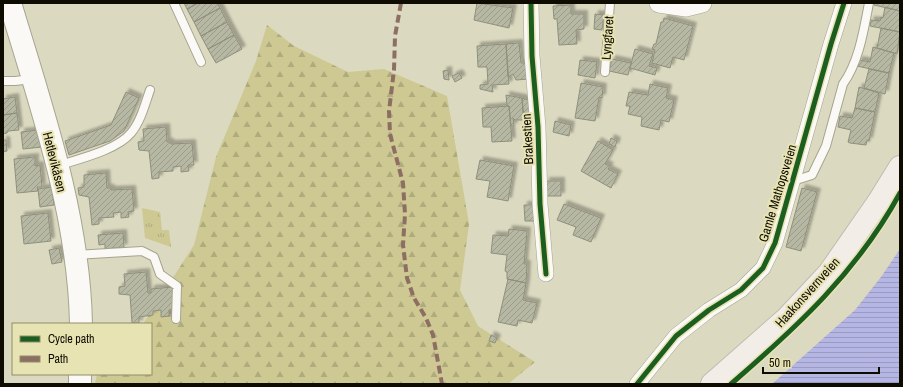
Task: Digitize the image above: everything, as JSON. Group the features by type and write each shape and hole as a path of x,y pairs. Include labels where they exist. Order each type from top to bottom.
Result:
{"main road":[{"name":"Hetlevikåsen","path":"10,3 57,166 74,255 80,301 81,323"},
{"name":"Haakonsvernveien","path":"712,384 787,318 829,272 879,201 900,167"}],"street":[{"name":"Brakestien","path":"531,3 532,56 538,127 540,204 546,274"},
{"path":"659,3 686,7 702,3"},
{"name":"Gamle Mathopsveien","path":"636,384 676,336 710,310 741,290 763,268 775,243 844,3"}],"lane":[{"path":"174,3 201,62"},
{"name":"Lyngfaret","path":"605,72 610,3"},
{"path":"793,181 812,175 826,146 843,84 849,76 863,34 869,3"},
{"path":"3,80 15,81 33,79"},
{"path":"57,166 112,146 125,139 138,122 150,90"},
{"path":"74,255 142,251 154,257 160,274 177,286 176,318"}],"green space":[{"path":"267,25 294,46 348,72 384,69 447,96 469,224 460,290 478,326 535,362 508,384 95,384 97,375 152,375 152,323 144,323 194,245 216,157 256,61"},
{"path":"142,208 160,212 162,230 169,230 171,247 145,238"},
{"path":"153,376 154,384 121,384 121,380"}],"water":[{"path":"900,249 900,384 772,384 855,310 881,277"}],"building":[{"path":"184,3 198,3 187,9"},
{"path":"198,3 217,3 220,8 194,22 187,9"},
{"path":"477,3 513,8 509,28 474,20"},
{"path":"874,3 900,3 900,11 874,5"},
{"path":"571,5 571,14 584,14 584,29 576,30 577,44 559,45 557,19 554,19 553,6"},
{"path":"885,7 900,11 900,32 870,26 871,20 880,21 881,17 883,18"},
{"path":"220,8 227,22 201,36 194,22"},
{"path":"595,14 604,15 602,30 594,29"},
{"path":"664,18 693,26 684,60 673,57 670,68 652,63 655,50 652,49 654,44 656,44 661,22 663,22"},
{"path":"227,22 234,35 208,49 201,36"},
{"path":"881,28 900,32 897,54 877,48"},
{"path":"234,35 242,49 216,63 208,49"},
{"path":"519,43 521,63 528,63 529,79 516,80 513,74 508,77 506,44"},
{"path":"506,44 509,84 492,85 493,92 480,89 480,85 488,84 487,67 478,67 477,46"},
{"path":"873,47 894,53 889,73 857,66 859,60 870,62"},
{"path":"635,49 653,54 649,66 657,68 655,75 630,68"},
{"path":"612,59 631,63 628,75 609,71"},
{"path":"580,60 597,62 595,78 578,75"},
{"path":"869,69 889,73 885,94 864,88"},
{"path":"448,70 449,80 444,79 443,71"},
{"path":"459,73 462,78 455,82 452,76"},
{"path":"581,83 603,87 602,98 599,97 595,121 575,118"},
{"path":"650,84 668,88 666,98 674,100 669,122 661,120 659,130 641,126 642,117 628,114 630,106 626,106 629,92 648,95"},
{"path":"859,87 879,93 875,112 855,108"},
{"path":"126,92 139,98 124,131 110,141 69,155 65,141 111,125"},
{"path":"506,95 522,98 524,120 515,120 513,118 514,126 511,126 509,106 507,106"},
{"path":"15,97 17,113 3,115 3,99"},
{"path":"522,98 531,101 532,112 523,113"},
{"path":"509,106 512,141 492,142 491,127 483,127 482,108"},
{"path":"855,108 875,112 869,141 867,140 866,145 848,142 851,130 838,127 840,116 852,118"},
{"path":"17,113 19,130 8,131 7,133 3,134 3,115"},
{"path":"555,121 571,125 569,136 553,132"},
{"path":"166,127 167,142 170,142 171,144 192,143 194,165 188,165 189,171 181,172 181,166 173,167 173,171 159,172 159,178 152,179 149,151 139,150 138,142 144,141 143,129"},
{"path":"39,130 42,147 23,149 21,132"},
{"path":"611,138 617,141 615,147 609,144"},
{"path":"3,140 6,140 7,151 3,152"},
{"path":"598,141 613,150 605,164 610,166 608,169 618,174 611,188 581,171"},
{"path":"35,157 35,166 40,165 42,187 37,187 38,191 17,193 14,159"},
{"path":"480,160 514,166 508,201 487,197 490,181 476,179"},
{"path":"106,173 107,188 111,188 111,190 132,189 134,211 128,212 129,217 121,218 121,212 113,213 114,217 99,218 99,224 92,225 89,197 79,195 78,188 84,187 84,175"},
{"path":"546,181 561,181 561,196 546,196"},
{"path":"52,187 54,205 40,207 38,189"},
{"path":"802,188 817,192 801,251 786,247"},
{"path":"564,204 601,218 591,242 573,235 576,227 557,220"},
{"path":"524,205 536,205 536,221 525,221"},
{"path":"48,213 51,241 24,244 21,216"},
{"path":"509,229 527,231 524,264 527,264 526,283 507,279 507,272 505,271 507,255 491,253 493,235 508,236"},
{"path":"123,233 124,247 105,249 105,244 99,245 98,235"},
{"path":"59,248 62,262 52,264 49,250"},
{"path":"146,272 148,293 151,293 151,289 173,287 174,309 169,310 169,316 161,317 161,310 153,311 153,315 139,317 139,323 132,323 130,295 119,294 119,287 125,286 124,274"},
{"path":"508,279 526,283 523,300 537,303 532,323 518,320 517,326 498,322"},
{"path":"491,335 497,338 495,343 489,341"}],"marked path":[{"path":"401,3 395,36 394,70 389,111 390,134 403,183 405,214 403,245 407,278 414,298 426,318 433,335 442,384"}],"cycle path":[{"path":"531,3 532,56 538,127 540,204 546,274"},
{"path":"637,384 676,336 709,310 741,290 763,268 775,243 844,3"},
{"path":"731,384 803,319 845,273 883,222 900,193"}]}
